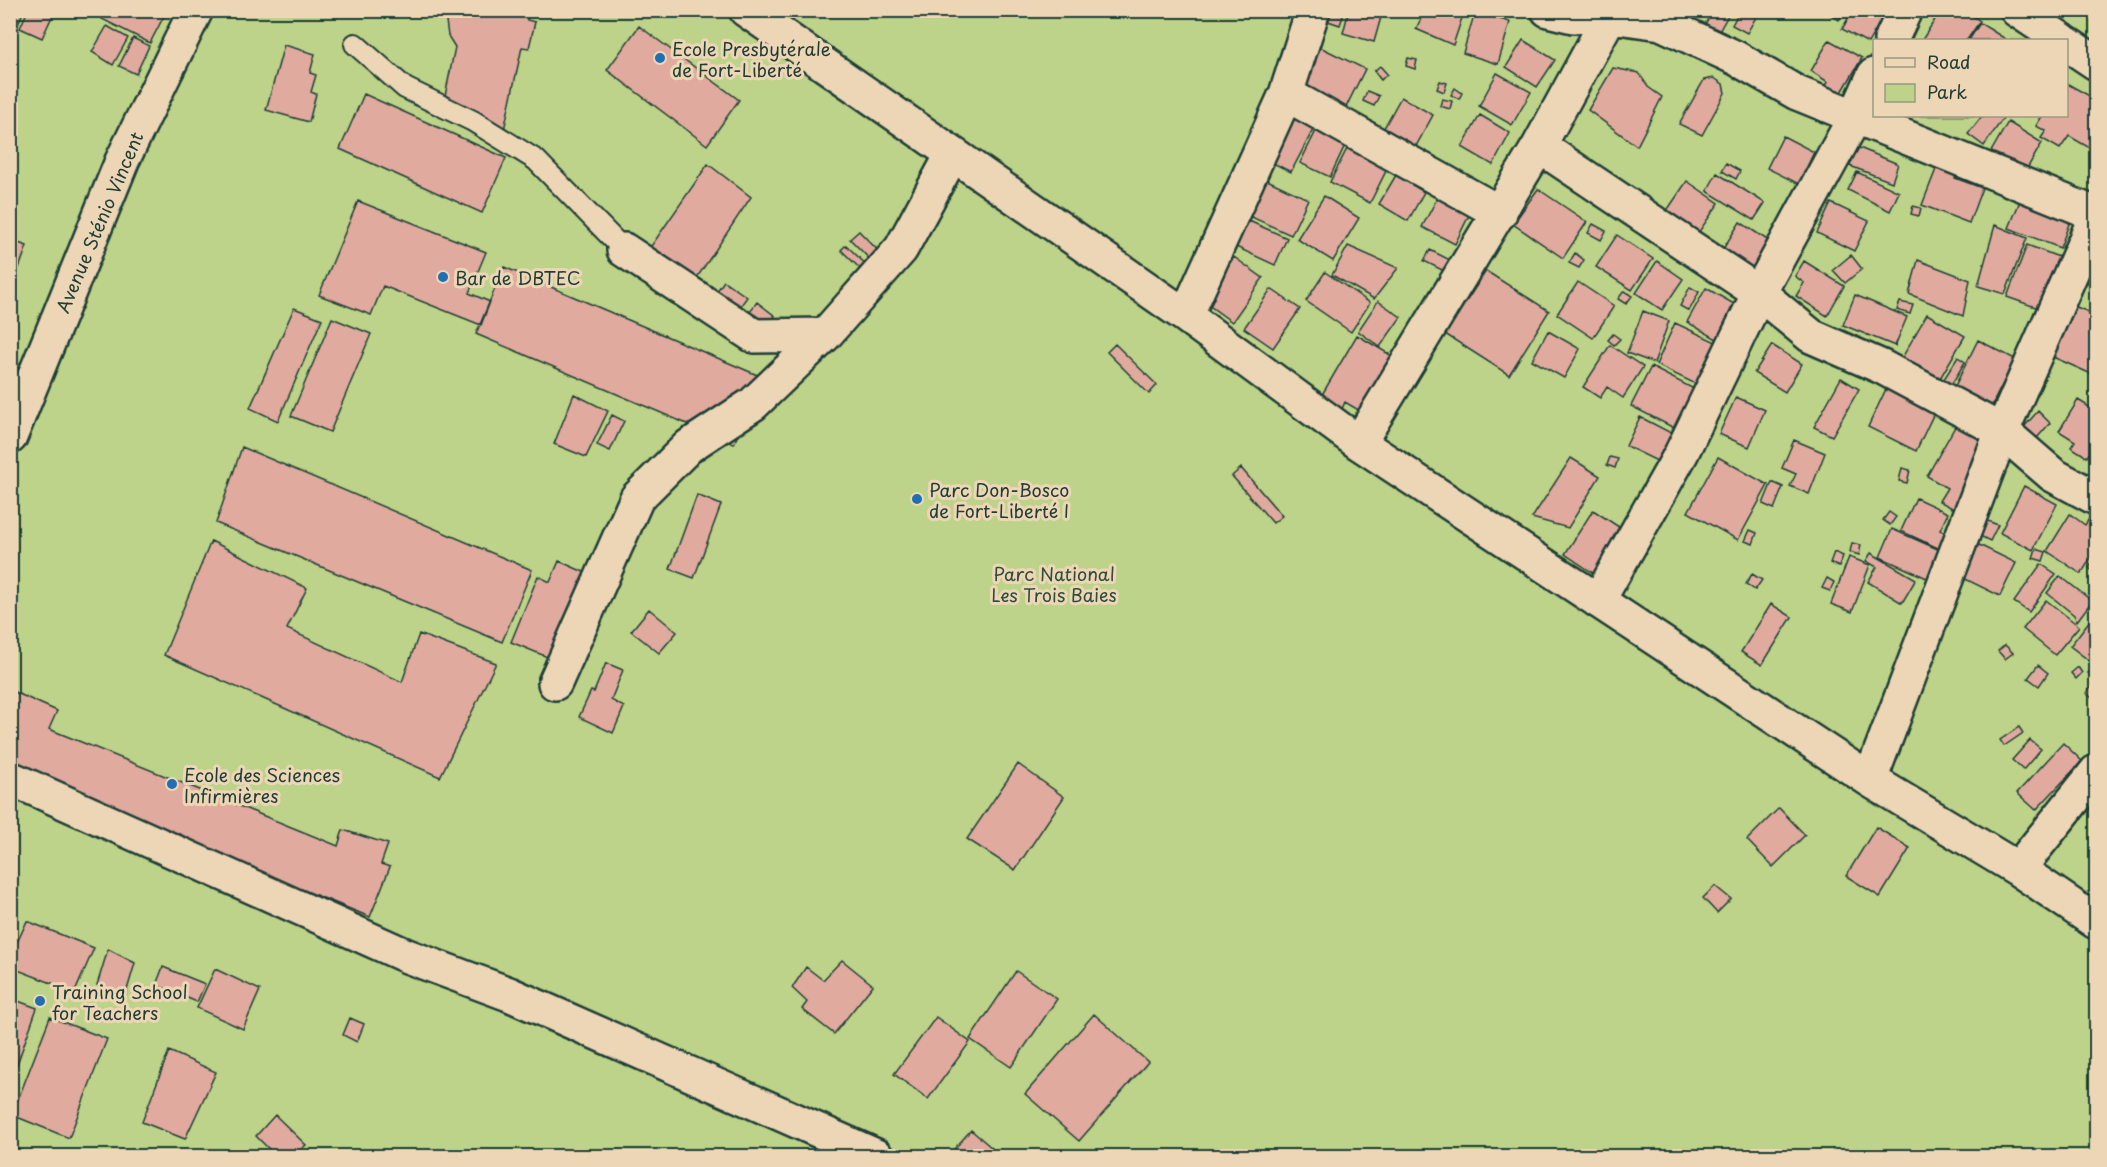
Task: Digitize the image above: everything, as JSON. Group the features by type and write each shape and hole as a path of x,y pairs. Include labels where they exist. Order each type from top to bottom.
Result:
{"street":[{"name":"Avenue Sténio Vincent","path":"10,437 122,161 196,10"},
{"path":"746,10 1186,316 1359,443 1870,780 2018,869 2097,922"},
{"path":"1186,316 1286,94 1313,10"},
{"path":"1548,10 1573,16 1612,13 1661,23 1736,58 1797,93 2097,215 2001,431 1870,780"},
{"path":"1891,39 1905,10"},
{"path":"2017,10 2060,39"},
{"path":"1359,443 1500,213 1612,13"},
{"path":"2068,44 2097,63"},
{"path":"1598,601 1681,454 1759,292 1855,117 1873,79"},
{"path":"1286,94 1500,213"},
{"path":"1539,146 1759,292 1811,336 1882,367 2001,431 2053,475 2097,498"},
{"path":"555,683 637,498 689,446 753,404 825,334 901,249 952,155"},
{"path":"624,250 754,336 825,334"},
{"path":"2018,869 2097,772"},
{"path":"10,778 406,956 509,994 876,1156"}],"lane":[{"path":"355,44 405,88 473,121 536,160 624,250"}],"green space":[{"name":"Parc National Les Trois Baies","path":"10,11 2096,11 2096,1156 11,1156"}],"building":[{"path":"10,10 24,10 18,24 10,21"},
{"path":"28,10 55,10 42,38 20,28"},
{"path":"107,10 167,10 150,43 102,19"},
{"path":"530,10 527,20 535,22 529,48 522,47 504,130 441,116 455,47 448,36 446,21 452,11"},
{"path":"1319,10 1345,10 1340,25 1316,17"},
{"path":"1349,10 1383,10 1374,42 1343,33"},
{"path":"1425,10 1451,10 1463,15 1453,45 1416,29"},
{"path":"1713,10 1731,10 1717,35 1704,26"},
{"path":"1740,10 1760,10 1747,33 1732,25"},
{"path":"1829,10 1845,10 1839,20 1827,13"},
{"path":"1853,10 1864,10 1881,20 1868,43 1842,29"},
{"path":"1941,10 1964,10 1980,21 1968,39 1923,39"},
{"path":"1475,12 1510,22 1498,64 1463,53"},
{"path":"1980,23 2005,39 1970,39"},
{"path":"107,26 128,38 113,65 92,52"},
{"path":"639,26 739,100 707,145 607,70"},
{"path":"133,38 149,46 136,74 119,66"},
{"path":"1523,40 1555,60 1537,87 1506,67"},
{"path":"1829,40 1862,58 1838,99 1822,91 1828,82 1811,71"},
{"path":"284,45 315,54 310,73 316,75 311,92 316,94 309,122 266,110"},
{"path":"1320,47 1365,69 1344,111 1299,89"},
{"path":"1408,58 1417,60 1415,69 1406,66"},
{"path":"1380,66 1387,74 1381,80 1374,71"},
{"path":"1613,68 1639,73 1648,87 1662,97 1637,146 1588,110"},
{"path":"1497,73 1531,92 1512,125 1479,106"},
{"path":"1714,78 1723,84 1725,93 1702,135 1679,124 1704,80"},
{"path":"1440,81 1447,83 1444,92 1437,89"},
{"path":"2068,84 2093,98 2096,91 2096,132 2088,147 2069,136 2060,149 2041,138 2046,131 2036,126 2041,117 2068,117"},
{"path":"1455,88 1462,93 1459,99 1451,95"},
{"path":"1367,91 1379,96 1374,106 1363,101"},
{"path":"364,94 506,158 482,213 340,149"},
{"path":"1401,97 1433,115 1416,146 1384,128"},
{"path":"1442,99 1452,101 1450,109 1440,106"},
{"path":"1294,113 1316,124 1291,172 1269,161"},
{"path":"1480,115 1510,133 1493,165 1462,147"},
{"path":"1981,117 2004,117 1984,146 1968,134"},
{"path":"2008,122 2042,143 2022,177 1988,157"},
{"path":"1316,131 1345,145 1330,177 1300,163"},
{"path":"1783,136 1814,152 1799,184 1767,168"},
{"path":"1350,143 1390,163 1370,203 1330,182"},
{"path":"1857,147 1898,164 1892,182 1850,166"},
{"path":"1940,159 1959,167 1955,178 1982,188 1969,223 1922,205"},
{"path":"1726,163 1740,171 1736,179 1722,171"},
{"path":"708,164 751,197 690,288 645,255"},
{"path":"1857,172 1899,192 1890,211 1848,190"},
{"path":"1717,173 1765,203 1754,220 1707,191"},
{"path":"1396,175 1424,192 1408,221 1379,204"},
{"path":"1265,179 1308,199 1291,235 1247,215"},
{"path":"1687,181 1719,203 1696,236 1664,215"},
{"path":"1538,189 1587,222 1563,258 1513,224"},
{"path":"1440,193 1472,209 1455,244 1422,227"},
{"path":"1324,196 1359,218 1333,261 1297,239"},
{"path":"2022,196 2072,216 2060,248 2009,228"},
{"path":"358,201 486,252 469,293 490,302 481,325 383,286 371,315 319,295"},
{"path":"1831,203 1869,221 1854,251 1817,233"},
{"path":"1913,206 1921,208 1919,216 1911,214"},
{"path":"1249,221 1287,238 1275,265 1236,247"},
{"path":"1740,222 1775,245 1756,275 1721,252"},
{"path":"1593,224 1606,231 1601,240 1588,233"},
{"path":"1995,225 2027,238 2005,294 1978,286"},
{"path":"859,231 900,273 892,282 850,239"},
{"path":"1617,235 1653,259 1632,290 1596,267"},
{"path":"10,240 27,246 14,282 10,280"},
{"path":"2096,241 2096,286 2081,280"},
{"path":"846,245 888,286 883,291 841,250"},
{"path":"2027,245 2064,259 2044,310 2007,297"},
{"path":"1348,246 1398,268 1374,299 1332,275"},
{"path":"1430,250 1452,261 1446,272 1424,261"},
{"path":"1575,253 1584,260 1579,268 1569,263"},
{"path":"1851,255 1862,269 1845,283 1833,270"},
{"path":"1234,257 1263,278 1232,322 1203,301"},
{"path":"1918,260 1970,280 1963,316 1909,294"},
{"path":"1657,261 1683,279 1662,310 1636,293"},
{"path":"1804,261 1844,286 1827,316 1796,296 1804,283 1795,276"},
{"path":"504,267 762,377 734,444 476,334"},
{"path":"1486,271 1549,311 1509,375 1445,334"},
{"path":"1325,272 1370,303 1351,332 1306,301"},
{"path":"724,281 747,297 727,325 704,309"},
{"path":"1578,282 1614,306 1593,338 1557,314"},
{"path":"1690,287 1699,292 1689,311 1680,306"},
{"path":"1706,288 1741,308 1722,342 1687,322"},
{"path":"1271,289 1300,309 1273,348 1244,328"},
{"path":"1624,291 1632,296 1626,304 1618,299"},
{"path":"1855,295 1907,317 1895,346 1843,325"},
{"path":"1378,301 1401,317 1380,347 1358,331"},
{"path":"757,302 775,316 755,342 737,328"},
{"path":"1900,302 1913,305 1910,314 1897,310"},
{"path":"2074,306 2096,315 2096,376 2053,357"},
{"path":"294,308 322,319 278,421 250,408"},
{"path":"1643,311 1669,321 1654,363 1627,353"},
{"path":"1927,314 1965,336 1939,380 1902,358"},
{"path":"332,318 371,334 330,432 291,416"},
{"path":"1675,323 1718,343 1698,385 1656,365"},
{"path":"1548,331 1580,349 1564,378 1532,360"},
{"path":"1613,334 1620,339 1614,345 1608,340"},
{"path":"1357,335 1399,360 1367,415 1345,402 1341,411 1320,398"},
{"path":"1978,340 2015,359 1991,407 1954,388"},
{"path":"1115,344 1157,385 1149,394 1107,352"},
{"path":"1610,345 1643,367 1623,398 1607,387 1600,398 1583,387"},
{"path":"1772,345 1802,364 1785,392 1754,373"},
{"path":"1958,357 1965,362 1950,387 1942,382"},
{"path":"1651,367 1696,390 1676,429 1631,406"},
{"path":"1841,378 1859,389 1832,436 1814,427"},
{"path":"1886,389 1934,413 1916,451 1868,427"},
{"path":"574,394 608,411 586,457 554,444"},
{"path":"1736,397 1765,410 1749,447 1719,434"},
{"path":"2078,400 2094,410 2096,406 2096,443 2087,457 2071,447 2075,441 2059,431"},
{"path":"2038,411 2050,423 2037,438 2024,427"},
{"path":"612,415 624,421 610,451 597,445"},
{"path":"1640,417 1673,434 1659,462 1626,446"},
{"path":"1956,425 1988,443 1954,509 1939,501 1947,488 1927,476"},
{"path":"1794,440 1825,453 1809,494 1790,486 1796,474 1782,468"},
{"path":"242,447 532,570 502,642 216,523"},
{"path":"1610,457 1618,459 1615,468 1607,465"},
{"path":"1718,457 1768,485 1738,540 1688,512"},
{"path":"1571,458 1600,476 1568,528 1532,518"},
{"path":"1241,468 1282,516 1273,523 1232,476"},
{"path":"1902,468 1910,470 1907,483 1899,481"},
{"path":"1772,482 1783,487 1774,509 1763,504"},
{"path":"2024,486 2057,504 2033,550 2000,533"},
{"path":"697,495 721,505 694,578 670,569"},
{"path":"1916,498 1948,513 1940,530 1948,533 1940,549 1901,531"},
{"path":"1593,510 1625,531 1596,575 1565,554"},
{"path":"1889,512 1896,517 1890,525 1883,520"},
{"path":"2093,513 2096,516 2096,550 2081,574 2047,551 2070,514 2085,525"},
{"path":"1985,520 1998,525 1990,541 1978,535"},
{"path":"1892,529 1942,551 1929,579 1880,557"},
{"path":"1750,530 1757,533 1753,544 1745,541"},
{"path":"211,541 307,588 287,629 402,682 419,634 496,663 440,777 164,655"},
{"path":"1973,542 2016,563 2000,596 1957,575"},
{"path":"1852,543 1861,545 1859,555 1850,552"},
{"path":"2036,549 2046,552 2043,561 2033,558"},
{"path":"1834,552 1843,556 1839,567 1830,563"},
{"path":"1871,553 1916,579 1902,603 1868,582 1877,567 1866,561"},
{"path":"2096,556 2096,573 2089,568"},
{"path":"1849,557 1870,565 1852,612 1831,604"},
{"path":"559,561 602,580 574,607 571,606 552,668 550,658 511,642 538,576 550,582"},
{"path":"2041,564 2056,574 2029,612 2014,602"},
{"path":"1752,574 1762,580 1755,590 1746,584"},
{"path":"2060,576 2092,601 2077,621 2074,615 2047,593"},
{"path":"1827,578 1834,582 1830,591 1822,588"},
{"path":"2046,600 2079,626 2055,655 2023,629"},
{"path":"1771,604 1792,617 1762,665 1741,652"},
{"path":"649,609 677,632 659,653 631,631"},
{"path":"2094,615 2096,617 2096,666 2070,646"},
{"path":"2005,645 2013,653 2005,659 1998,651"},
{"path":"606,663 623,670 611,700 624,707 613,733 579,717 591,691 594,692"},
{"path":"2038,665 2048,673 2039,686 2028,678"},
{"path":"2078,667 2082,673 2076,679 2071,673"},
{"path":"2096,669 2096,683 2088,673"},
{"path":"2091,687 2096,692 2093,699 2086,693"},
{"path":"10,690 57,711 49,729 338,846 343,830 388,844 381,864 390,867 370,917 10,771"},
{"path":"2019,727 2023,733 2004,746 2000,740"},
{"path":"2030,740 2041,749 2023,770 2012,760"},
{"path":"2063,743 2082,761 2036,810 2017,793"},
{"path":"1018,764 1064,797 1015,870 967,839"},
{"path":"1779,808 1805,835 1773,867 1747,840"},
{"path":"1876,827 1910,848 1880,897 1846,876"},
{"path":"1715,886 1731,899 1717,913 1703,898"},
{"path":"27,921 94,948 75,992 10,967 10,958"},
{"path":"108,949 135,963 125,997 97,985"},
{"path":"842,960 873,985 834,1034 802,1009 807,1002 792,988 806,967 823,980"},
{"path":"163,967 205,984 197,1002 156,985"},
{"path":"215,969 260,990 243,1029 197,1008"},
{"path":"1016,971 1057,999 1011,1067 970,1039"},
{"path":"10,998 37,1008 10,1084"},
{"path":"1094,1014 1148,1062 1079,1141 1025,1094"},
{"path":"50,1017 107,1039 69,1138 12,1115"},
{"path":"936,1017 970,1042 928,1099 894,1074"},
{"path":"350,1018 364,1024 357,1042 343,1035"},
{"path":"169,1051 216,1072 185,1139 142,1122"},
{"path":"275,1115 306,1145 294,1156 276,1156 256,1136"},
{"path":"971,1130 992,1148 984,1156 948,1156"},
{"path":"10,1146 34,1156 10,1156"}],"place":[{"name":"Ecole Presbytérale de Fort-Liberté","path":"660,58"},
{"name":"Bar de DBTEC","path":"443,277"},
{"name":"Parc Don-Bosco de Fort-Liberté I","path":"917,499"},
{"name":"Ecole des Sciences Infirmières","path":"172,784"},
{"name":"Training School for Teachers","path":"40,1001"}]}
